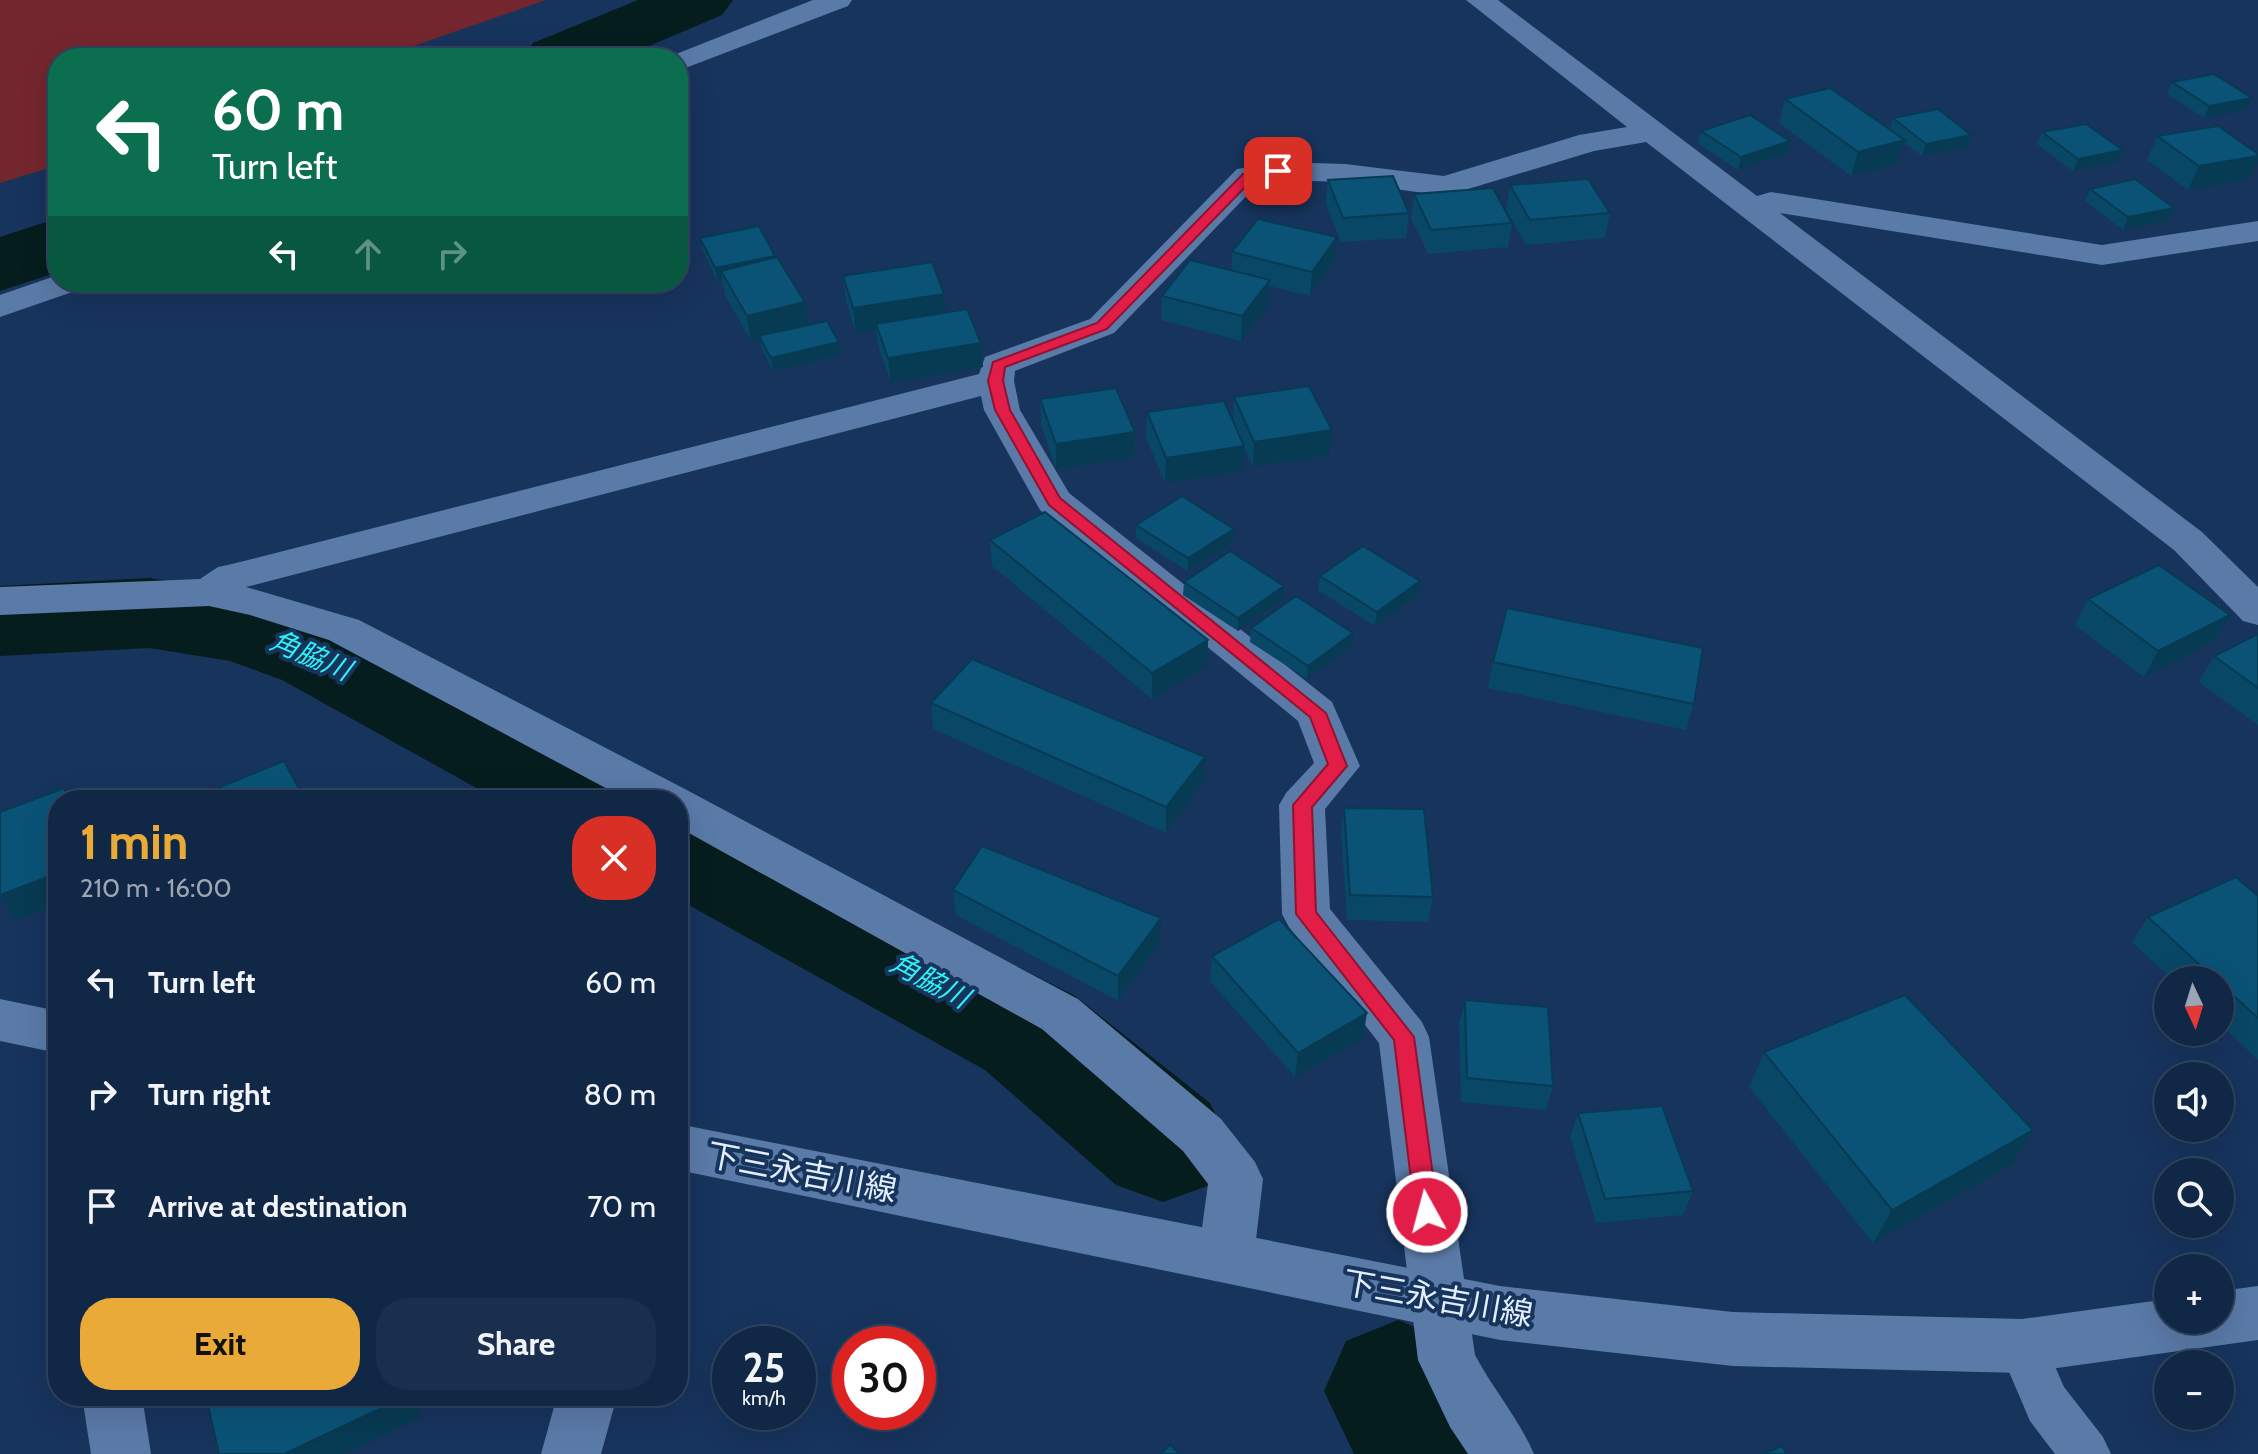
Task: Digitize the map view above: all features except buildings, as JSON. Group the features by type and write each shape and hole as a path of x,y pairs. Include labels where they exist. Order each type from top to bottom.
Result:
{"street":[{"path":"688,57 838,0"},
{"path":"1480,0 2188,541 2258,611"},
{"path":"1504,1454 1471,1407 1447,1360 1404,1037 1306,914 1302,805 1338,766 1317,713 1054,501 1002,410 996,381 998,365 1102,326 1248,176 1278,171 1345,173 1445,186 1590,142 1652,132"},
{"path":"1751,208 1771,202 2102,255 2258,231"},
{"path":"0,307 48,290"},
{"path":"209,592 232,577 996,381"},
{"path":"0,601 209,592 344,630 648,790"},
{"path":"688,811 1060,1014 1202,1135 1236,1179 1226,1257"},
{"path":"0,1020 48,1030"},
{"name":"下三永吉川線","path":"688,1149 1500,1313 1733,1339 2022,1346 2154,1328"},
{"path":"2234,1316 2258,1313"},
{"path":"114,1406 121,1454"},
{"path":"571,1454 584,1406"}],"lane":[{"path":"2022,1346 2047,1404 2086,1454"}],"shaded area":[{"path":"0,0 546,0 408,48 48,48 48,168 0,183"}],"waterway":[{"path":"583,48 698,0"},
{"path":"0,266 48,247"},
{"name":"角脇川","path":"0,621 149,613 244,628 319,654 574,790"},
{"name":"角脇川","path":"688,850 1030,1033 1163,1144"},
{"name":"角脇川","path":"1398,1391 1442,1454"}],"route":[{"path":"1278,171 1248,176 1102,326 998,365 996,381 1002,410 1054,501 1317,713 1338,766 1302,805 1306,914 1404,1037 1427,1212"}]}
